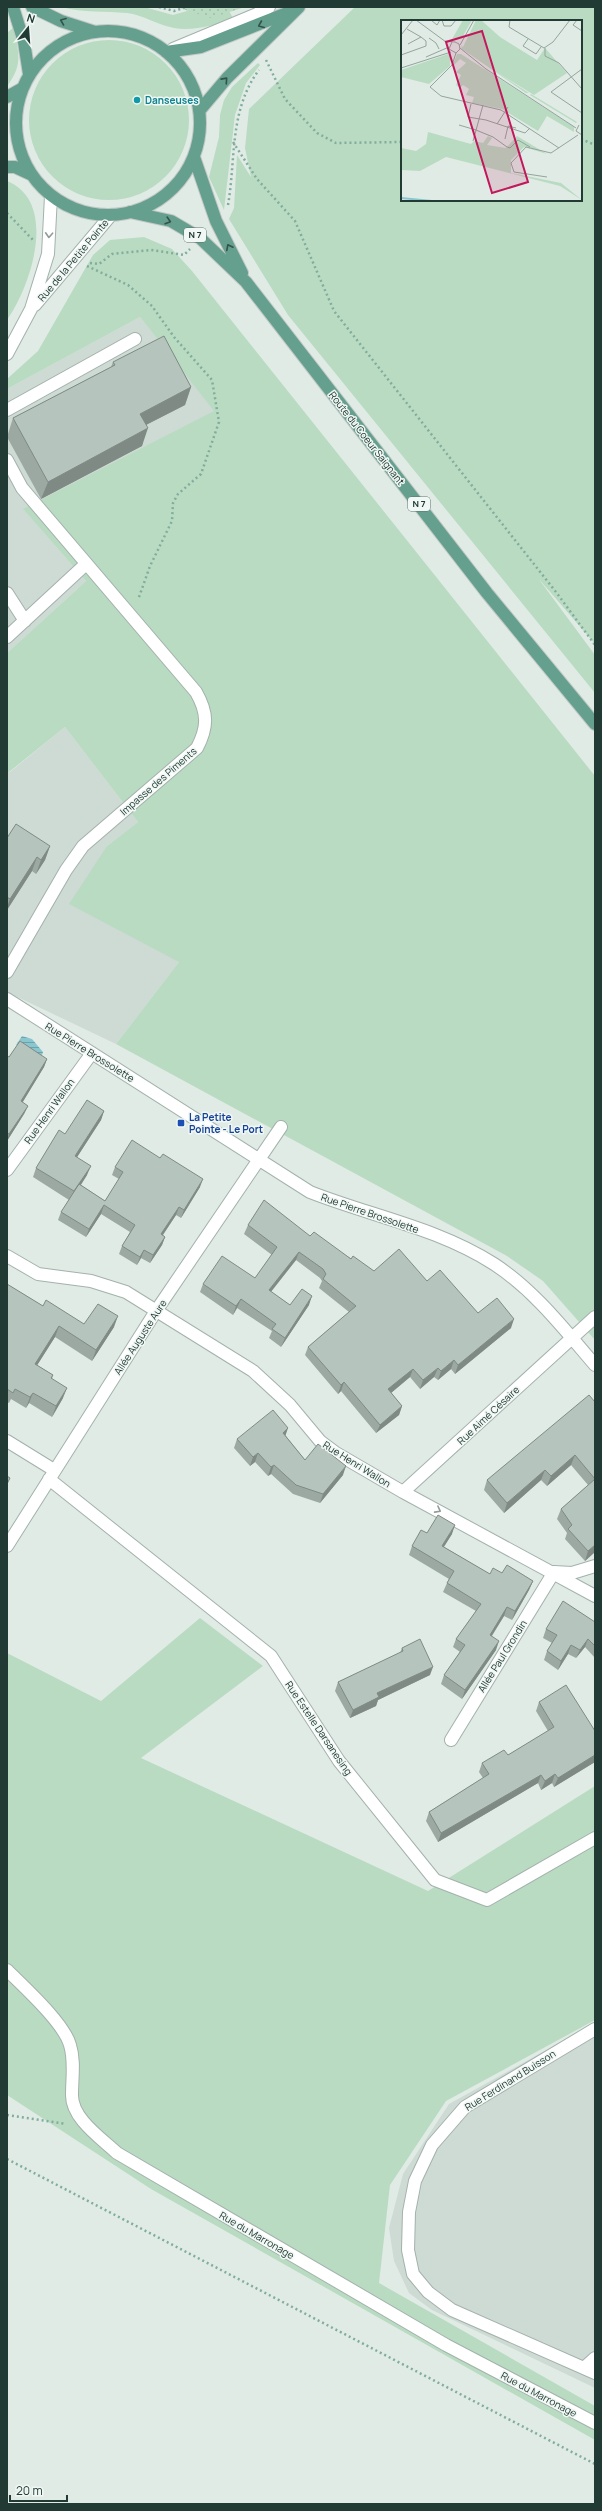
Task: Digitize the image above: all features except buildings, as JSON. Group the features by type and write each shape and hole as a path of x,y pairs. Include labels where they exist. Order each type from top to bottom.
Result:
{"main road":[{"path":"13,7 24,42 29,74"},
{"path":"32,7 61,21 95,32"},
{"path":"166,52 201,47 298,8"},
{"path":"200,110 227,78 298,8"},
{"path":"95,32 120,32 144,38 166,52 182,68 193,88 200,110 200,134 194,157 183,179 166,196 150,206 130,212 111,215 84,212 70,207 51,196 30,174 20,151 15,126 23,88 29,74 47,54 69,40 95,32"},
{"path":"7,97 23,88"},
{"name":"Route du Coeur Saignant","path":"194,157 216,221 246,282"},
{"path":"7,166 15,167 30,174"},
{"name":"Route du Coeur Saignant","path":"130,212 171,221 200,238 246,282 487,593 595,724"}],"street":[{"path":"166,52 257,14 270,7"},
{"name":"Rue de la Petite Pointe","path":"31,309 48,254 51,196"},
{"name":"Rue de la Petite Pointe","path":"31,309 111,215"},
{"path":"7,354 31,309"},
{"path":"7,410 135,339"},
{"name":"Impasse des Piments","path":"7,460 22,488 196,692 204,705 207,720 204,734 197,748 83,846 66,870 7,972"},
{"path":"7,637 86,564"},
{"path":"7,593 25,621"},
{"name":"Rue Pierre Brossolette","path":"7,1000 310,1192 350,1208 411,1226 457,1244 494,1265 546,1309 595,1365"},
{"name":"Rue Henri Wallon","path":"7,1170 92,1053"},
{"name":"Allée Auguste Aure","path":"7,1546 51,1474 156,1311 281,1127"},
{"name":"Rue Henri Wallon","path":"7,1256 38,1274 111,1286 126,1292 253,1371 290,1405 320,1442 403,1492 554,1572 595,1596"},
{"name":"Rue Aimé Césaire","path":"403,1492 595,1317"},
{"path":"7,1441 51,1474"},
{"name":"Rue Estelle Darsanesing","path":"51,1474 271,1656 339,1761 435,1880 487,1900 595,1838"},
{"path":"554,1572 572,1573 595,1566"},
{"name":"Allée Paul Grondin","path":"450,1740 554,1572"},
{"name":"Rue du Marronage","path":"7,1970 53,2018 70,2044 74,2074 72,2096 77,2113 117,2153 446,2345 595,2423"},
{"name":"Rue Ferdinand Buisson","path":"590,2371 452,2310 428,2292 414,2274 408,2250 409,2212 415,2181 432,2145 465,2107 595,2029"},
{"path":"590,2371 595,2358"}],"path":[{"path":"159,7 174,11 186,7"},
{"path":"258,49 266,61 285,99 317,133 336,143 401,142"},
{"path":"216,221 227,212 233,142 238,114 250,82 266,61"},
{"path":"582,139 595,145"},
{"path":"233,142 257,179 295,221 334,311 556,592 595,645"},
{"path":"7,213 48,254"},
{"path":"72,260 99,264 112,254 151,250 184,255 200,238"},
{"path":"72,260 128,285 152,306 174,337 212,380 219,422 201,474 178,494 173,503 172,521 150,566 132,617"},
{"path":"7,2115 90,2127"},
{"path":"7,2159 595,2464"}],"shaded area":[{"path":"140,317 215,411 24,510 86,581 7,653 7,389"},
{"path":"65,727 138,822 107,846 179,962 116,1044 7,992 7,770 10,772"},
{"path":"595,2023 595,2388 432,2310 409,2293 394,2261 389,2228 403,2174 449,2104"}],"green space":[{"path":"62,7 144,7 173,15 194,9 227,7 234,20 204,27 182,29 168,27 127,13 86,11"},
{"path":"176,7 245,7 211,18"},
{"path":"355,7 595,7 595,644 538,578 595,655 595,693 288,315 229,219 234,208 237,155 251,177 245,148 249,109"},
{"path":"14,27 18,51 18,64 16,71 7,86 7,33"},
{"path":"101,40 117,40 132,43 147,49 166,63 180,82 183,89 189,112 189,128 183,151 180,158 166,177 147,191 132,197 117,200 101,200 86,197 71,191 52,177 47,171 38,158 32,143 29,128 29,112 32,97 38,82 52,63 58,58 71,49 86,43"},
{"path":"258,63 260,65 246,83 235,115 224,210 209,177 219,137 220,115 224,100 232,87"},
{"path":"7,181 23,192 32,207 36,225 36,246 24,287 7,320"},
{"path":"144,237 172,249 192,271 595,776 595,1340 543,1281 507,1256 116,1044 179,962 69,904 107,846 138,822 65,727 9,772 7,770 7,653 86,581 23,509 214,411 140,317 7,389 7,379 38,351 93,255 110,240"},
{"path":"200,1618 263,1666 141,1758 428,1891 595,1786 595,2020 446,2101 390,2185 379,2283 595,2406 595,2440 151,2189 7,2095 7,1653 101,1701"}],"water":[{"path":"22,1036 32,1039 43,1052 41,1058 16,1045"}],"place":[{"name":"Danseuses","path":"137,100"},
{"name":"La Petite Pointe - Le Port","path":"181,1123"}]}
